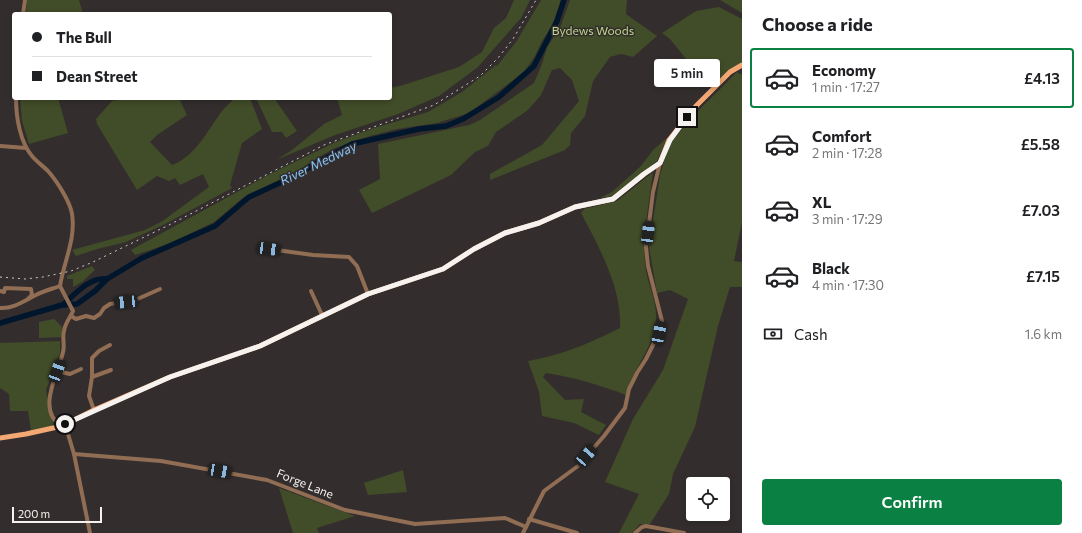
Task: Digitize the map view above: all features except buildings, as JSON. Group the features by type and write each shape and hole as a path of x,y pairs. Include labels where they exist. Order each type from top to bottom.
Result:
{"main road":[{"path":"0,438 64,425 94,410 170,377 260,346 368,294 443,269 474,249 505,233 539,223 575,207 613,199 660,163 670,140 696,106 730,72 742,65"}],"street":[{"path":"23,12 25,0"},
{"path":"16,100 19,125 26,148 51,175 67,201 72,214 72,234 60,286 72,314 76,319 86,316 94,318 110,304 133,301 160,289"},
{"path":"0,146 26,148"},
{"path":"523,533 544,490 578,466 625,408 629,389 636,373 646,359 659,333 662,321 648,266 646,247 653,192 660,163"},
{"path":"269,249 313,255 349,257 357,266 368,294"},
{"path":"0,308 5,309 23,304 38,294 60,286"},
{"path":"0,291 4,292 5,288 31,289 32,296 22,301 23,304"},
{"path":"311,291 322,315"},
{"path":"52,428 54,419 51,409 50,393 63,352 64,328 72,314"},
{"path":"94,410 89,396 92,377 92,358 99,351 110,344"},
{"path":"92,377 107,375 111,370"},
{"path":"57,371 70,374 79,372"},
{"path":"54,419 64,425 74,454 90,533"},
{"name":"Forge Lane","path":"74,454 161,462 266,480 344,510 414,524 504,518 526,527"},
{"path":"529,519 577,533"},
{"path":"635,533 642,527 646,526 684,533"}],"green space":[{"path":"27,0 79,0 82,12 26,12"},
{"path":"514,0 530,0 521,18 478,67 439,96 398,114 335,135 276,160 292,150 324,124 342,115 338,100 392,100 392,88 459,67 482,52 494,28 506,18"},
{"path":"541,0 561,0 552,26 542,41 535,56 524,72 469,113 437,123 397,129 370,136 335,148 287,178 244,197 214,222 171,243 135,255 131,250 270,174 334,143 371,129 428,112 462,92 496,65 497,66 516,42"},
{"name":"Bydews Woods","path":"570,0 627,0 626,14 657,36 633,57 621,54 610,57 593,81 585,116 571,133 570,145 565,150 490,180 490,174 542,145 579,101 572,80 560,68 552,70 541,95 528,110 496,132 488,146 475,152 451,175 372,213 359,190 380,179 378,144 469,125 480,120 534,83 547,47 560,28"},
{"path":"720,0 742,0 742,13"},
{"path":"719,7 742,19 742,63 709,87 670,39 662,33 696,11"},
{"path":"737,72 742,75 742,222 734,261 742,262 742,287 730,287 718,326 695,427 673,474 669,494 650,524 640,524 632,533 619,533 639,494 605,482 633,419 663,370 688,299 670,290 657,293 649,247 660,175 669,145 694,115"},
{"path":"20,100 59,100 68,133 29,144 22,121"},
{"path":"180,100 187,115 157,135 150,142 172,165 181,161 195,149 222,111 233,100 251,100 262,129 242,143 230,185 232,188 165,224 126,242 76,256 72,250 145,230 161,222 209,187 203,174 180,185 175,178 169,181 157,176 137,190 97,124 96,119 112,101"},
{"path":"257,100 275,100 297,131 286,138 282,132 272,132"},
{"path":"667,138 657,161 612,196 600,198 612,192 641,166 653,150"},
{"path":"653,172 645,241 645,264 655,303 656,319 653,336 632,378 626,395 566,377 546,373 543,377 565,400 584,399 581,412 606,425 599,435 574,423 542,416 539,392 528,361 552,356 575,348 620,328 620,313 617,298 608,268 581,213 584,209 617,201"},
{"path":"92,266 95,270 82,282 73,287 73,279 67,279 67,276"},
{"path":"54,319 62,327 62,337 39,338 39,322"},
{"path":"60,341 60,353 46,390 53,423 51,426 31,431 28,411 10,411 9,394 0,388 0,343"},
{"path":"403,470 407,492 368,495 364,483"},
{"path":"279,488 355,516 317,528 319,533 293,533"}],"waterway":[{"name":"River Medway","path":"0,323 62,305 77,304 95,291 107,279 142,258 215,226 249,197 286,180 352,144 419,129 446,126 463,119 499,97 534,66 557,21 564,0"},
{"name":"River Medway","path":"64,304 89,283 95,280 107,279"}],"railway":[{"path":"0,277 25,279 71,271 93,262 169,225 324,145 434,105 480,76 498,58 513,39 536,0"}],"route":[{"path":"65,424 170,377 260,346 368,294 443,269 474,249 505,233 539,223 575,207 613,199 660,163 670,140 687,117"}]}
